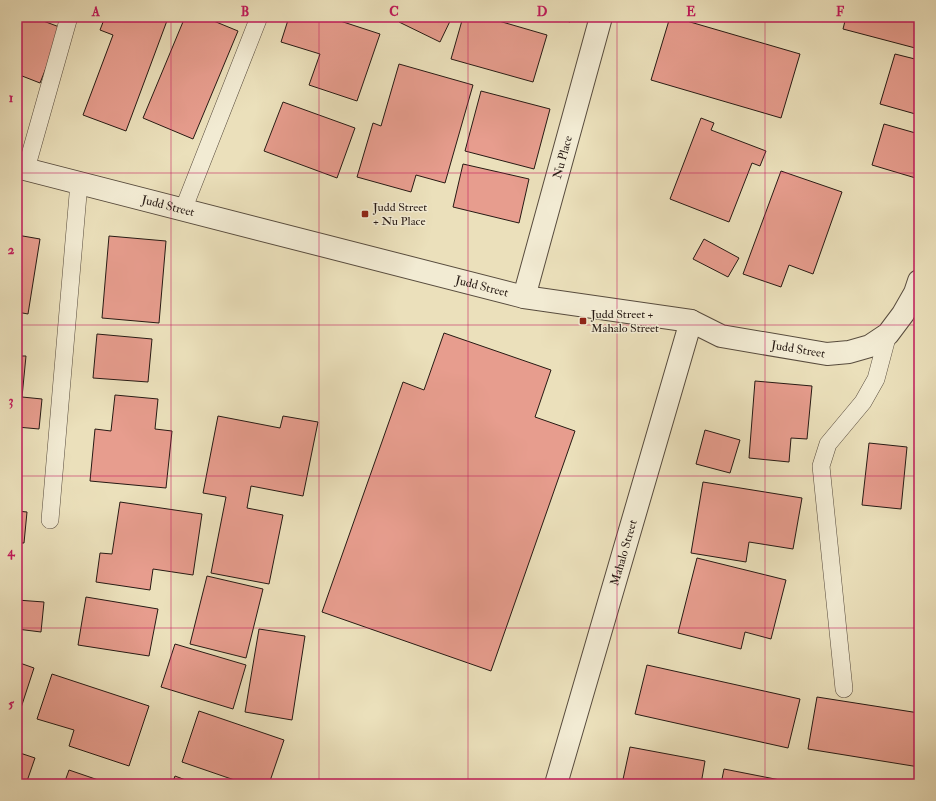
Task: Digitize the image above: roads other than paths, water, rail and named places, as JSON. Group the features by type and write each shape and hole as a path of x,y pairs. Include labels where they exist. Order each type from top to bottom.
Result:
{"street":[{"name":"Nu Place","path":"524,297 601,17"},
{"name":"Judd Street","path":"21,168 524,297 691,321 720,336 827,354 849,352 870,346 888,334 903,314 915,294 919,282"},
{"name":"Mahalo Street","path":"556,784 691,321"}],"lane":[{"path":"21,168 69,17"},
{"path":"183,210 259,17"},
{"path":"50,520 78,183"},
{"path":"844,689 821,466 828,444 863,402 876,379 888,334"}],"place":[{"name":"Judd Street + Nu Place","path":"365,214"},
{"name":"Judd Street + Mahalo Street","path":"583,321"}]}
